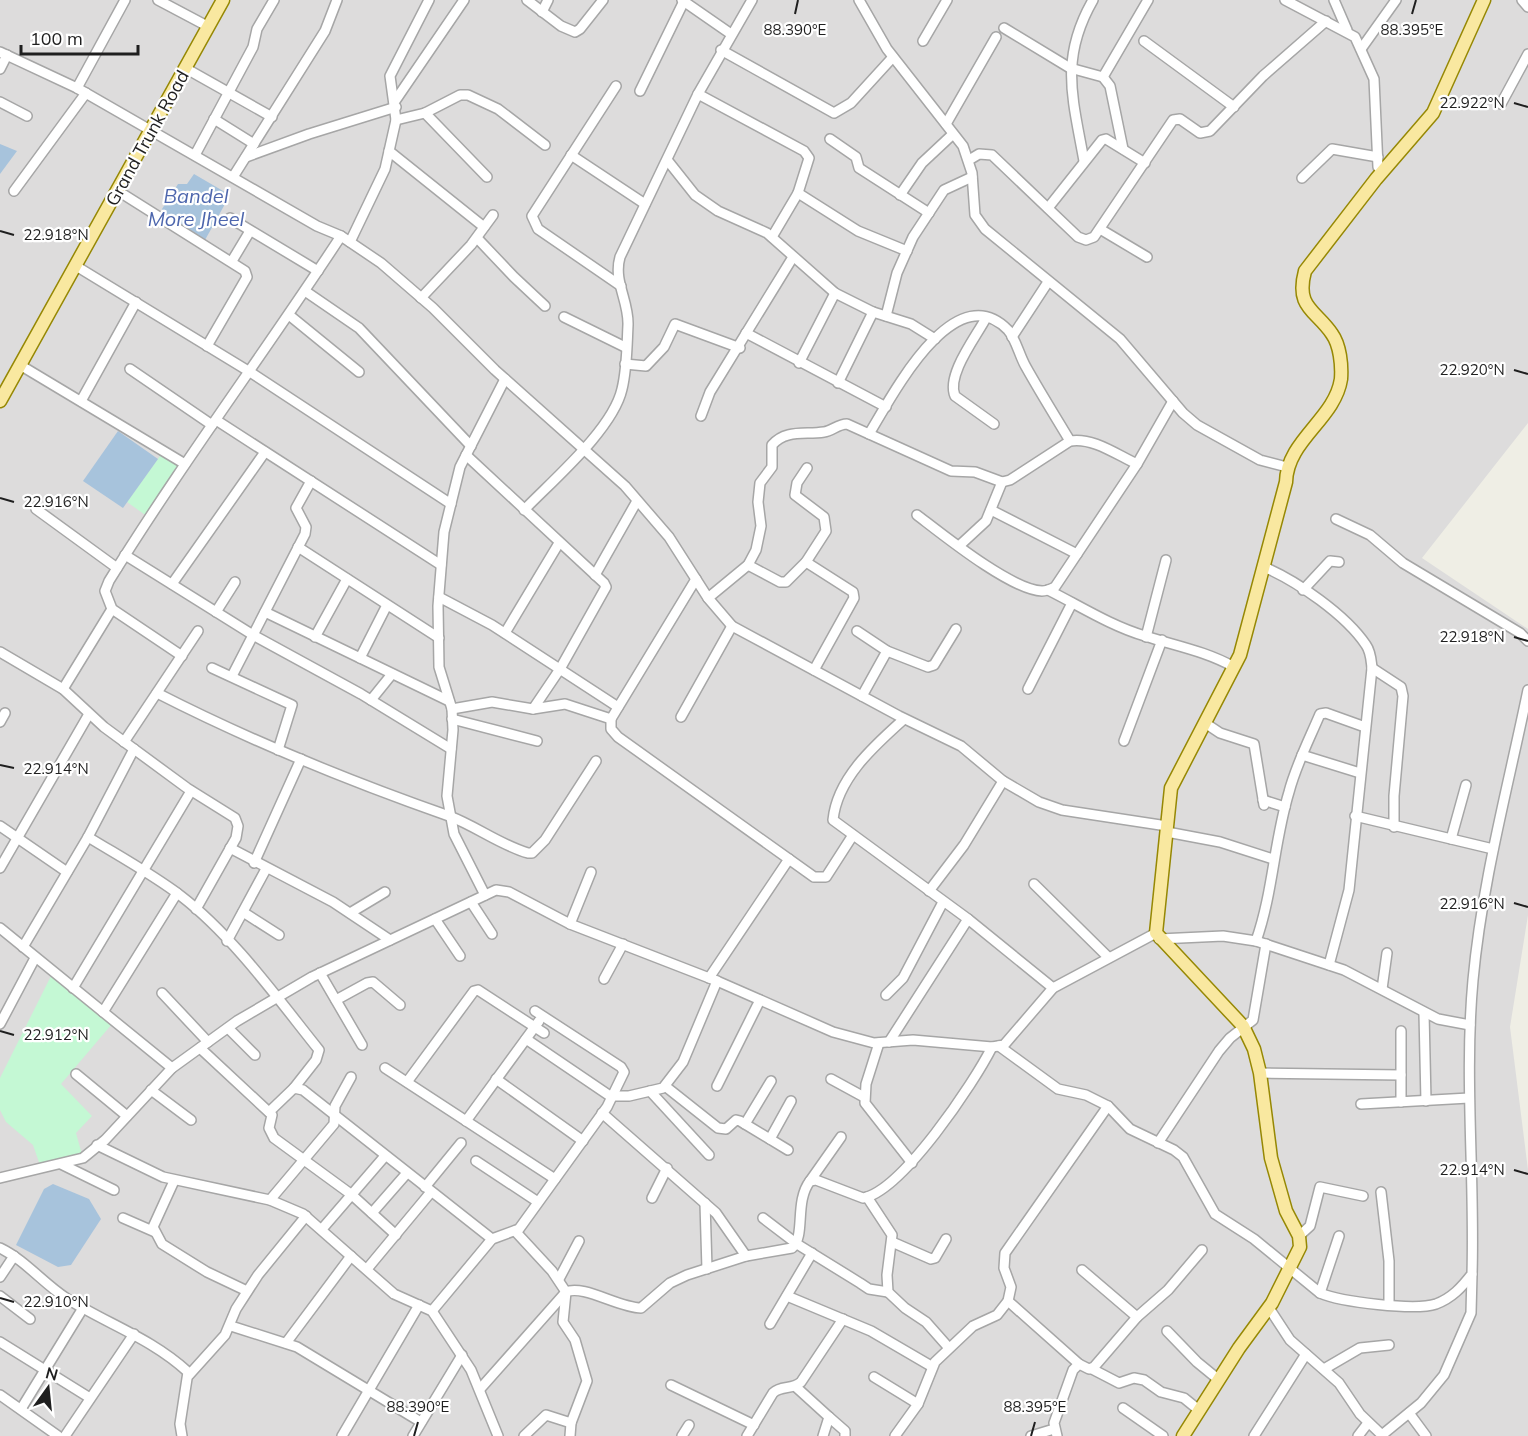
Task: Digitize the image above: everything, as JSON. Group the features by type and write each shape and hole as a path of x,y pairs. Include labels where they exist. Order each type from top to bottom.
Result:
{"main road":[{"name":"Grand Trunk Road","path":"0,401 223,0"},
{"path":"1183,1436 1239,1348 1269,1308 1291,1269 1300,1247 1299,1236 1286,1211 1271,1158 1260,1073 1254,1049 1242,1026 1158,936 1171,788 1240,655 1292,454 1330,404 1341,379 1336,342 1331,332 1312,314 1303,294 1302,284 1305,271 1383,171 1433,113 1484,0"}],"street":[{"path":"14,191 81,91 125,0"},
{"path":"158,0 209,27"},
{"path":"195,155 253,47 257,29 274,0"},
{"path":"233,177 325,31 337,0"},
{"path":"350,242 385,169 396,120 390,76 429,0"},
{"path":"246,157 395,104 464,0"},
{"path":"526,0 575,32 580,30 603,0"},
{"path":"542,12 548,0"},
{"path":"524,510 583,449 614,411 622,390 628,323 617,274 620,257 698,94 721,50 752,0"},
{"path":"859,0 893,57 946,124 969,160 973,205 978,220 985,229 1120,339 1183,413 1210,434 1260,460 1287,467"},
{"path":"923,41 947,0"},
{"path":"1084,161 1070,68 1076,40 1093,0"},
{"path":"1103,77 1148,0"},
{"path":"1285,0 1347,30 1355,37 1374,79 1377,157 1378,167 1383,171"},
{"path":"1334,0 1347,30"},
{"path":"1361,49 1396,0"},
{"path":"1522,0 1528,7"},
{"path":"640,91 683,1 731,34"},
{"path":"969,160 979,154 993,155 1083,239 1094,237 1173,120 1180,119 1205,134 1263,76 1326,21"},
{"path":"1004,28 1070,68 1103,77 1110,86 1123,149"},
{"path":"946,124 996,37"},
{"path":"1143,41 1234,107"},
{"path":"721,50 834,113 851,103 893,57"},
{"path":"0,69 3,54 81,91 317,226 341,236 381,263 638,501 669,537 708,598 732,626 904,719 961,746 1003,781 1039,802 1062,810 1167,829 1220,842 1273,859"},
{"path":"1501,104 1528,54"},
{"path":"185,68 272,117"},
{"path":"616,86 532,216 533,223 621,286"},
{"path":"698,94 804,152 810,163 798,193 772,237"},
{"path":"396,120 425,113 460,95 468,95 498,109 545,145"},
{"path":"0,102 27,116"},
{"path":"425,113 487,177"},
{"path":"214,120 254,144"},
{"path":"900,195 922,163 953,134"},
{"path":"830,139 855,157 859,168 929,213"},
{"path":"1048,208 1102,140 1106,139 1145,163"},
{"path":"1302,178 1332,149 1377,157"},
{"path":"389,151 484,228"},
{"path":"571,155 645,204"},
{"path":"668,160 703,200 718,211 772,237 835,293 873,312 911,324 935,339"},
{"path":"886,316 897,273 929,213 944,190 972,177"},
{"path":"118,191 245,271 247,277 207,346"},
{"path":"798,193 858,231 907,251"},
{"path":"421,298 477,238 493,215"},
{"path":"230,218 318,271"},
{"path":"1100,229 1147,257"},
{"path":"232,261 250,231"},
{"path":"182,656 112,609 105,591 125,555 184,464 250,372 341,236"},
{"path":"477,238 514,278 545,306"},
{"path":"701,416 710,392 740,348 794,257"},
{"path":"76,266 250,372 451,504"},
{"path":"1012,337 1048,282"},
{"path":"305,291 359,328 471,446"},
{"path":"799,363 835,293"},
{"path":"81,401 136,303"},
{"path":"838,383 873,312"},
{"path":"289,315 360,372"},
{"path":"869,434 910,369 935,339 954,321 964,316 986,318 1002,325 1012,337 1024,364 1070,441"},
{"path":"564,317 626,347"},
{"path":"986,318 954,376 953,390 955,396 994,424"},
{"path":"626,364 646,366 664,347 675,324 740,348"},
{"path":"747,333 799,363 886,407"},
{"path":"20,365 184,464"},
{"path":"130,369 441,565"},
{"path":"485,895 454,834 447,796 451,749 451,710 439,667 439,597 444,532 460,466 505,380"},
{"path":"1048,590 1055,587 1137,464 1173,401"},
{"path":"708,598 748,565 760,536 758,502 760,483 772,467 772,445 778,438 792,434 825,432 841,424 847,424 951,471 975,472 1002,482 1010,480 1070,441 1091,442 1137,464"},
{"path":"172,584 265,452"},
{"path":"466,455 604,583 603,594 560,669 533,709"},
{"path":"748,565 780,582 786,582 806,562 826,531 827,524 824,517 795,495 797,483 807,468"},
{"path":"232,676 298,547 306,527 297,508 311,481"},
{"path":"959,546 986,521 1002,482"},
{"path":"595,575 638,501"},
{"path":"36,509 117,568"},
{"path":"991,510 1077,554"},
{"path":"916,514 983,564 1030,588 1048,590 1119,627 1146,637 1197,650 1234,667"},
{"path":"1336,519 1370,536 1403,563 1520,633 1528,641"},
{"path":"505,633 559,543"},
{"path":"298,547 439,638"},
{"path":"125,555 253,635 371,700 451,749"},
{"path":"1146,637 1166,560"},
{"path":"1303,590 1321,568 1330,561 1339,562"},
{"path":"806,562 853,592 854,597 814,670"},
{"path":"1264,567 1286,576 1352,629 1367,646 1372,668 1349,890 1329,965"},
{"path":"315,637 347,579"},
{"path":"696,579 611,719 611,729 618,737 814,877 826,877 854,835"},
{"path":"216,612 235,582"},
{"path":"439,597 505,633 618,707"},
{"path":"1028,689 1072,603"},
{"path":"360,658 387,605"},
{"path":"63,689 112,609"},
{"path":"265,612 392,674 451,710 537,741"},
{"path":"681,717 732,626"},
{"path":"857,631 887,651 928,668 934,665 956,629"},
{"path":"124,742 198,631"},
{"path":"1124,741 1162,640"},
{"path":"862,696 887,651"},
{"path":"0,652 63,689 89,714 124,742 191,791 235,818 238,826 230,848 196,909"},
{"path":"212,668 292,705 278,750"},
{"path":"1372,668 1401,687 1403,696 1394,796 1394,827"},
{"path":"371,700 392,674"},
{"path":"1269,1308 1290,1340 1339,1383 1368,1423 1383,1436 1429,1395 1444,1375 1471,1313 1473,1178 1469,1098 1470,1025 1479,915 1528,690"},
{"path":"157,693 278,750 408,804 451,817 521,851 532,853 545,840 596,760"},
{"path":"451,710 492,702 533,709 565,704 611,719"},
{"path":"1256,940 1266,906 1273,859 1285,807 1302,755 1320,714 1326,713 1365,727"},
{"path":"0,868 19,839 89,714"},
{"path":"904,719 869,750 848,780 833,820 968,919 1053,988"},
{"path":"1205,723 1220,733 1254,744 1264,802 1285,807"},
{"path":"23,947 88,837 134,749"},
{"path":"1302,755 1360,773"},
{"path":"254,863 301,759"},
{"path":"929,891 964,845 1003,781"},
{"path":"1451,839 1466,785"},
{"path":"73,988 191,791"},
{"path":"1355,816 1493,849"},
{"path":"0,826 67,872"},
{"path":"88,837 144,870 196,909 277,998 319,1050 316,1060 294,1088 269,1112"},
{"path":"230,848 350,914 390,940"},
{"path":"526,1039 613,1097 665,1086 683,1062 713,979 789,859"},
{"path":"227,941 266,869"},
{"path":"570,924 591,872"},
{"path":"1034,884 1108,957"},
{"path":"0,1178 83,1158 172,1068 228,1028 320,973 496,890 509,892 570,924 713,979 833,1032 879,1043 913,1040 1004,1045 1053,988 1108,957 1158,936 1223,936 1256,940 1329,965 1382,989 1438,1019 1470,1025"},
{"path":"350,914 386,892"},
{"path":"103,1012 177,893"},
{"path":"471,902 492,934"},
{"path":"886,995 903,978 943,902"},
{"path":"243,912 279,935"},
{"path":"435,919 460,956"},
{"path":"889,1042 968,919"},
{"path":"0,927 172,1068"},
{"path":"604,979 623,944"},
{"path":"1158,1143 1219,1051 1242,1026 1253,1020 1266,944"},
{"path":"1382,989 1387,953"},
{"path":"0,1024 35,958"},
{"path":"320,973 362,1045"},
{"path":"336,1000 373,982 400,1005"},
{"path":"407,1082 474,991 478,990 544,1033"},
{"path":"162,993 204,1045 269,1112 273,1119 269,1133 351,1195 396,1235"},
{"path":"717,1086 760,1000"},
{"path":"1424,1013 1426,1101"},
{"path":"432,1311 492,1239 515,1231 583,1141 613,1097 624,1072 621,1067 538,1014 535,1025 526,1039 466,1121"},
{"path":"228,1028 255,1055"},
{"path":"1401,1031 1401,1102"},
{"path":"879,1043 864,1097 865,1103 912,1163"},
{"path":"995,1046 1059,1089 1086,1095 1108,1106 1130,1129 1183,1157 1215,1214 1254,1239 1320,1293 1331,1298 1389,1305 1435,1304 1455,1293 1472,1274"},
{"path":"867,1197 912,1163 995,1046"},
{"path":"385,1068 555,1179"},
{"path":"1260,1073 1401,1075"},
{"path":"76,1074 127,1116"},
{"path":"270,1200 330,1130 335,1117 335,1106 351,1077"},
{"path":"496,1079 583,1141"},
{"path":"831,1080 864,1097"},
{"path":"745,1124 771,1081"},
{"path":"665,1086 718,1128 726,1129 736,1120 788,1150"},
{"path":"294,1088 303,1090 492,1239"},
{"path":"151,1090 191,1120"},
{"path":"650,1091 709,1155"},
{"path":"1361,1104 1469,1098"},
{"path":"770,1139 790,1101"},
{"path":"896,1436 918,1404 932,1366 979,1322 997,1315 1008,1301 1011,1287 1004,1268 1005,1253 1108,1106"},
{"path":"602,1113 705,1203 722,1220 746,1256"},
{"path":"797,1244 800,1198 841,1137"},
{"path":"367,1269 396,1235 460,1143"},
{"path":"97,1145 174,1181 270,1200 293,1208 306,1216 394,1294 432,1311 462,1355 480,1389 498,1436"},
{"path":"322,1229 385,1156"},
{"path":"476,1161 538,1202"},
{"path":"61,1164 114,1190"},
{"path":"652,1198 667,1168"},
{"path":"372,1213 407,1173"},
{"path":"810,1182 816,1180 867,1197 892,1234 887,1275 888,1292"},
{"path":"174,1181 155,1222 155,1232 162,1244 207,1272 247,1291"},
{"path":"1299,1236 1310,1226 1320,1186 1363,1196"},
{"path":"1381,1192 1389,1261 1389,1305"},
{"path":"705,1203 707,1269"},
{"path":"182,1436 180,1424 189,1375 231,1326 236,1309 264,1266 306,1216"},
{"path":"123,1218 155,1232"},
{"path":"763,1218 797,1244 869,1289 888,1292 905,1308 926,1322 949,1348"},
{"path":"515,1231 559,1279 566,1292 563,1322 575,1340 587,1381 571,1423 570,1436"},
{"path":"1320,1293 1339,1236"},
{"path":"892,1242 931,1259 935,1258 946,1239"},
{"path":"559,1279 579,1241"},
{"path":"480,1389 566,1292 579,1290 624,1306 641,1308 670,1283 746,1256 786,1251 797,1244"},
{"path":"0,1248 14,1256 52,1288 83,1308 158,1348 189,1375"},
{"path":"1092,1369 1137,1317 1168,1290 1202,1250"},
{"path":"770,1324 812,1253"},
{"path":"0,1277 14,1256"},
{"path":"286,1343 351,1256"},
{"path":"1082,1270 1137,1317"},
{"path":"0,1296 30,1319"},
{"path":"787,1296 871,1331 932,1366"},
{"path":"1008,1301 1079,1364 1119,1383 1134,1378 1144,1380 1161,1392 1184,1398 1200,1411"},
{"path":"342,1436 418,1305"},
{"path":"21,1409 83,1308"},
{"path":"796,1387 843,1319"},
{"path":"231,1326 286,1343 309,1353 421,1422"},
{"path":"1167,1331 1197,1362 1220,1380"},
{"path":"65,1436 134,1334"},
{"path":"0,1342 90,1398"},
{"path":"1324,1369 1360,1348 1389,1345"},
{"path":"1254,1436 1306,1354"},
{"path":"413,1436 462,1355"},
{"path":"1031,1436 1055,1433 1066,1385 1079,1364"},
{"path":"874,1377 918,1404"},
{"path":"671,1385 754,1425"},
{"path":"747,1436 777,1389 796,1387 845,1431 845,1436"},
{"path":"0,1410 3,1397 58,1436"},
{"path":"1123,1408 1163,1436"},
{"path":"1408,1413 1426,1436"},
{"path":"524,1436 546,1415 571,1423"},
{"path":"823,1436 829,1418"},
{"path":"1358,1436 1368,1423"},
{"path":"682,1436 689,1425"}],"shaded area":[{"path":"0,0 1528,0 1528,423 1422,558 1528,629 1528,915 1510,1027 1528,1170 1528,1436 0,1436"}],"green space":[{"path":"165,449 186,463 148,517 127,502"},
{"path":"51,976 112,1024 61,1084 92,1116 76,1133 83,1158 58,1158 41,1168 33,1145 6,1122 0,1110 0,1078"}],"water":[{"path":"0,144 17,151 0,174"},
{"name":"Bandel More Jheel","path":"194,174 230,195 205,240 167,217 162,209 178,184 187,184"},
{"path":"118,431 158,459 123,508 83,481"},
{"path":"53,1184 89,1199 101,1219 71,1265 58,1267 16,1245 44,1189"}]}
